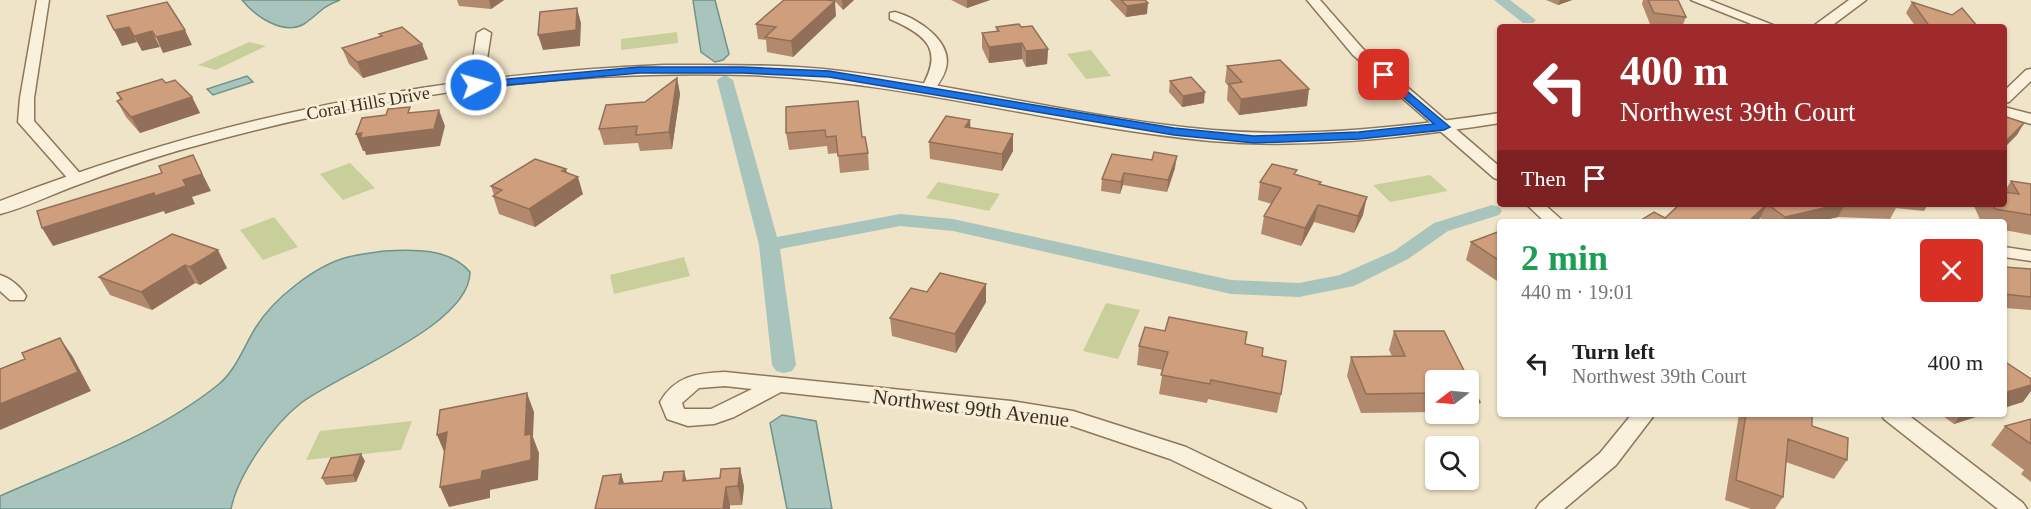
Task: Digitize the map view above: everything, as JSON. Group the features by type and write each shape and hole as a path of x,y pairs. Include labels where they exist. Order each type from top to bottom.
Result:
{"street":[{"path":"43,0 27,98 26,122 76,178"},
{"path":"1313,0 1358,52 1497,172"},
{"path":"1697,0 1763,24"},
{"path":"1824,24 1859,0"},
{"path":"895,16 915,24 937,49 940,64 927,90"},
{"path":"476,85 484,33"},
{"name":"Coral Hills Drive","path":"0,208 76,178 187,142 250,126 388,97 476,85 639,70 720,69 829,74 1174,131 1254,139 1359,135 1444,127 1497,118"},
{"path":"2007,96 2031,73"},
{"path":"2007,112 2031,119"},
{"path":"1538,207 1552,219"},
{"path":"2007,252 2031,256"},
{"path":"0,281 17,296"},
{"name":"Northwest 99th Avenue","path":"776,386 1011,409 1073,419 1178,453 1294,509"},
{"path":"1548,509 1608,459 1642,417"},
{"path":"1896,417 2015,509"}],"green space":[{"path":"677,32 678,43 621,50 621,39"},
{"path":"249,42 266,46 216,70 198,65"},
{"path":"1091,50 1111,76 1086,79 1067,54"},
{"path":"350,163 375,188 343,200 320,174"},
{"path":"1430,175 1448,191 1390,202 1373,185"},
{"path":"938,182 1000,194 989,211 926,198"},
{"path":"274,217 298,247 263,260 240,230"},
{"path":"684,257 690,276 614,294 610,275"},
{"path":"1106,303 1140,310 1118,359 1083,351"},
{"path":"412,421 401,450 306,460 320,431"}],"water":[{"path":"242,0 340,0 324,8 304,24 287,28 262,18"},
{"path":"693,0 715,0 729,54 723,60 715,62 701,52"},
{"path":"247,76 253,82 213,95 207,89"},
{"path":"419,250 452,258 470,272 464,292 449,311 427,329 400,347 319,391 290,412 258,451 241,481 231,509 0,509 0,496 141,434 168,419 219,384 235,365 252,334 273,305 309,275 348,257 384,251"},
{"path":"782,415 816,421 832,509 787,509 770,423"}],"building":[{"path":"784,0 835,1 791,41 765,37 776,27 756,24"},
{"path":"1121,0 1145,0 1148,3 1127,6"},
{"path":"1648,0 1678,0 1686,17 1654,13"},
{"path":"167,2 185,30 156,37 152,31 134,36 129,27 114,30 107,16"},
{"path":"1912,2 1952,15 1962,8 1975,24 1928,24"},
{"path":"577,8 576,30 538,35 540,12"},
{"path":"1019,24 1021,27 1032,26 1048,49 1026,51 1022,43 989,47 982,33 999,31 996,27"},
{"path":"402,27 422,44 357,62 342,48 382,36 379,34"},
{"path":"1280,60 1309,89 1241,99 1229,84 1242,82 1227,66"},
{"path":"1191,77 1205,92 1183,96 1170,81"},
{"path":"677,78 669,132 636,135 637,126 599,129 606,105 645,102"},
{"path":"162,79 166,83 175,80 192,97 131,117 117,101 122,99 117,93"},
{"path":"858,101 862,137 865,137 868,153 838,156 836,136 826,137 825,130 786,133 786,107"},
{"path":"410,107 408,113 439,110 434,129 360,138 362,133 356,134 362,118 386,115 388,109"},
{"path":"946,116 970,120 965,127 1013,134 1002,154 929,142"},
{"path":"2007,117 2024,123 2007,140"},
{"path":"1154,152 1177,156 1168,180 1124,173 1121,182 1102,179 1112,154 1152,160"},
{"path":"193,155 202,174 183,180 186,186 155,196 154,193 42,228 37,211 162,173 159,166"},
{"path":"535,159 566,169 562,171 578,177 529,209 493,196 502,190 491,186"},
{"path":"1272,164 1297,170 1294,174 1321,182 1319,184 1367,197 1358,216 1318,205 1305,228 1264,216 1281,188 1260,182"},
{"path":"2011,181 2031,184 2031,215 1994,207 2007,207 2007,192 2019,194"},
{"path":"1677,207 1764,207 1751,219 1643,219 1654,212 1665,218"},
{"path":"1771,207 1828,207 1785,217"},
{"path":"1497,232 1497,259 1471,242"},
{"path":"172,234 218,250 190,267 185,265 141,292 99,277"},
{"path":"2007,267 2031,269 2031,297 2007,294"},
{"path":"940,273 986,284 955,334 890,318 911,288 927,292"},
{"path":"1169,317 1247,332 1245,344 1263,348 1262,356 1286,361 1281,394 1211,380 1210,384 1161,375 1168,352 1139,346 1145,327 1165,331"},
{"path":"1394,331 1444,331 1464,370 1425,370 1425,393 1366,394 1351,357 1405,356"},
{"path":"60,338 78,372 0,404 0,369 25,359 22,353"},
{"path":"2007,363 2031,379 2031,385 2007,392"},
{"path":"527,393 525,435 531,434 531,460 482,471 481,479 440,487 447,432 437,435 440,410"},
{"path":"1746,417 1812,417 1812,426 1848,438 1847,460 1788,439 1783,497 1736,480"},
{"path":"2031,419 2031,444 2005,426"},
{"path":"361,454 353,475 322,478 331,458"},
{"path":"740,468 738,486 726,487 723,509 595,509 603,476 621,474 619,484 662,481 664,472 684,471 683,481 720,478 721,469"}],"waterway":[{"path":"1501,0 1528,20"},
{"path":"725,80 769,245"},
{"path":"769,245 900,220 953,225 1231,287 1299,290 1346,281 1401,255 1441,227 1492,211"},
{"path":"769,245 784,365"}],"route":[{"path":"476,85 639,70 720,69 829,74 1069,115 1174,131 1254,139 1359,135 1444,127 1384,75"}]}
